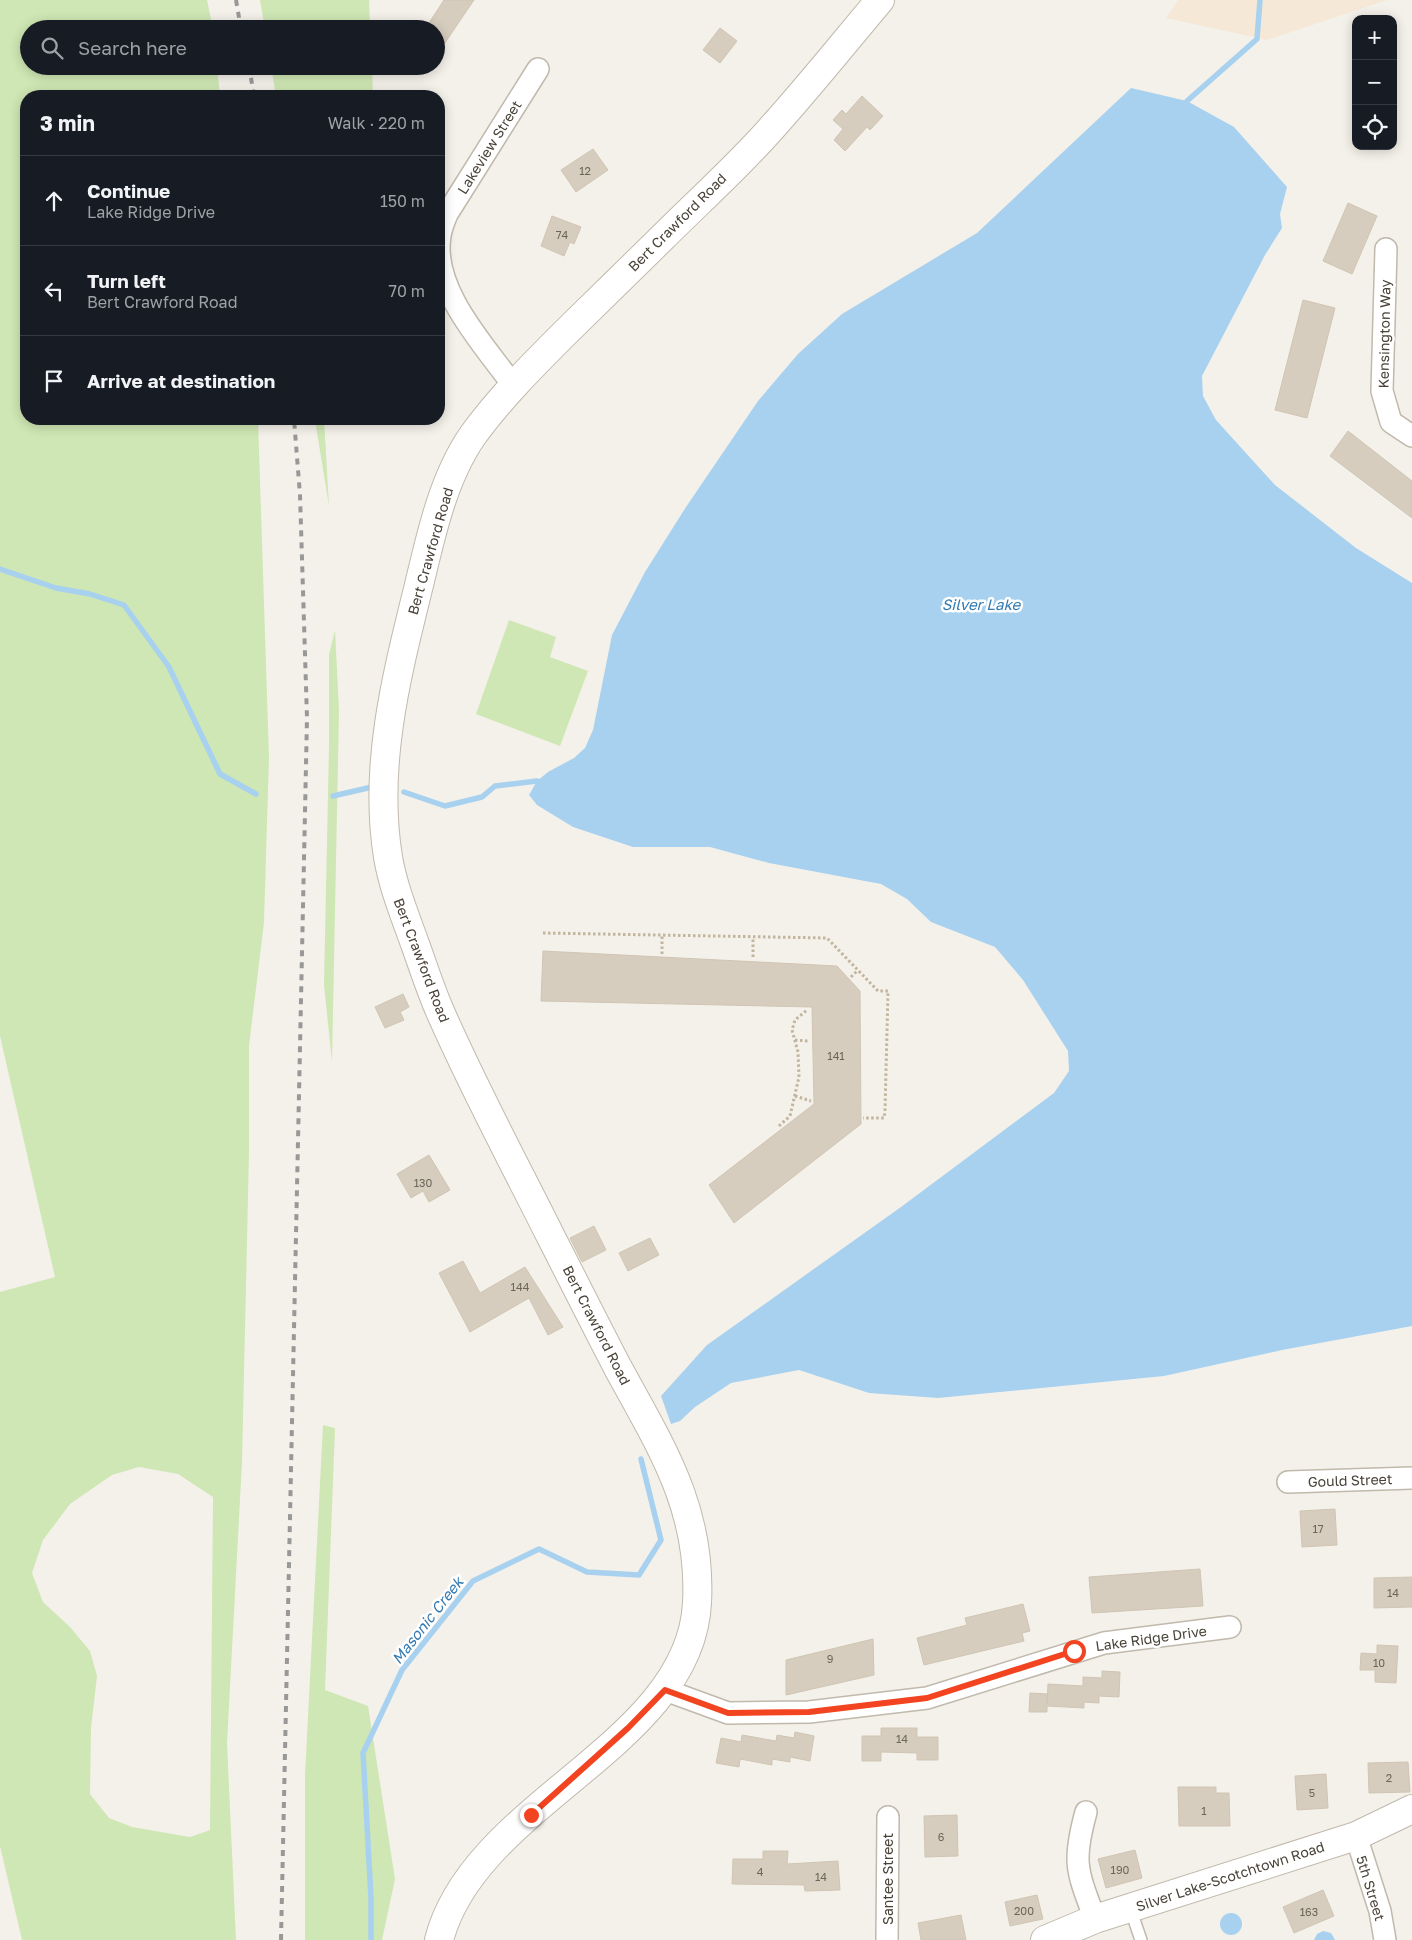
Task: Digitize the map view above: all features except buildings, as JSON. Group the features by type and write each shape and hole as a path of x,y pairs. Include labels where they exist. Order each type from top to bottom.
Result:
{"street":[{"name":"Bert Crawford Road","path":"439,1940 449,1910 458,1893 486,1857 628,1728 665,1690 689,1646 697,1607 698,1564 686,1502 670,1466 591,1317 438,1008 398,898 388,860 382,801 388,731 397,675 432,534 453,471 470,439 513,385 765,135 880,0"},
{"name":"Lakeview Street","path":"445,221 447,214 538,69"},
{"name":"Kensington Way","path":"1386,249 1382,391 1391,422 1412,436"},
{"name":"Lakeview Street","path":"445,280 456,306 513,385"},
{"name":"Gould Street","path":"1288,1482 1412,1478"},
{"name":"Lake Ridge Drive","path":"665,1690 728,1713 809,1712 927,1698 1104,1643 1230,1627"},
{"name":"Silver Lake-Scotchtown Road","path":"1045,1940 1095,1919 1356,1836 1412,1808"},
{"path":"1086,1812 1076,1856 1079,1877 1095,1919"},
{"name":"Santee Street","path":"887,1940 888,1817"},
{"name":"5th Street","path":"1356,1836 1380,1911 1385,1940"}],"lane":[{"path":"1130,1908 1141,1940"}],"path":[{"path":"543,933 827,938 878,991 888,991 884,1118 863,1118"},
{"path":"662,935 662,954"},
{"path":"753,937 753,957"},
{"path":"850,977 858,970"},
{"path":"779,1126 790,1116 799,1077 792,1030 795,1020 807,1010"},
{"path":"795,1040 808,1041"},
{"path":"796,1096 810,1101"}],"shaded area":[{"path":"1178,0 1387,0 1267,40 1166,18"}],"green space":[{"path":"0,0 207,0 211,20 20,20 20,75 218,75 219,90 20,90 20,425 258,425 269,757 264,922 249,1046 249,1152 242,1462 227,1743 236,1940 22,1940 0,1846 0,1292 55,1277 0,1036","holes":["139,1467 178,1474 213,1497 210,1830 190,1837 132,1827 109,1818 90,1794 91,1728 97,1676 90,1651 70,1627 43,1602 32,1573 43,1540 70,1504 112,1475"]},
{"path":"260,0 369,0 370,20 263,20"},
{"path":"272,75 372,75 373,90 275,90"},
{"path":"316,425 324,425 329,506"},
{"path":"509,620 556,637 550,657 588,671 560,746 476,714"},
{"path":"335,630 339,711 332,1062 324,985 329,655"},
{"path":"323,1425 335,1428 325,1690 368,1706 395,1879 382,1940 305,1940 305,1775"}],"water":[{"name":"Silver Lake","path":"1131,88 1187,101 1234,127 1287,187 1280,214 1282,228 1265,255 1202,376 1203,396 1216,420 1275,485 1356,548 1412,583 1412,1326 1282,1350 1164,1376 938,1398 869,1393 799,1370 731,1383 695,1407 680,1421 671,1424 661,1396 707,1345 901,1207 1054,1093 1069,1071 1068,1051 1023,980 995,947 931,922 907,899 881,884 769,863 710,847 633,847 573,827 537,805 529,795 537,781 548,772 574,758 585,748 593,730 612,635 645,572 686,507 758,401 798,354 842,314 977,233"},
{"path":"1231,1913 1239,1916 1242,1924 1239,1932 1231,1935 1223,1932 1220,1924 1223,1916"},
{"path":"1323,1931 1331,1933 1335,1940 1314,1940 1317,1934"}],"waterway":[{"name":"Masonic Creek","path":"1187,101 1257,39 1260,0"},
{"path":"0,569 56,588 90,594 124,605 169,667 220,774 256,794"},
{"path":"404,792 445,806 482,797 495,786 537,781"},
{"path":"333,796 372,787"},
{"name":"Masonic Creek","path":"371,1940 371,1898 363,1753 402,1670 473,1581 539,1549 587,1572 639,1575 661,1540 641,1459"}],"railway":[{"path":"236,0 239,20"},
{"path":"250,75 253,90"},
{"path":"281,1940 307,718 300,495 294,425"}],"route":[{"path":"531,1815 628,1728 665,1690 728,1713 809,1712 927,1698 1074,1651"}]}
